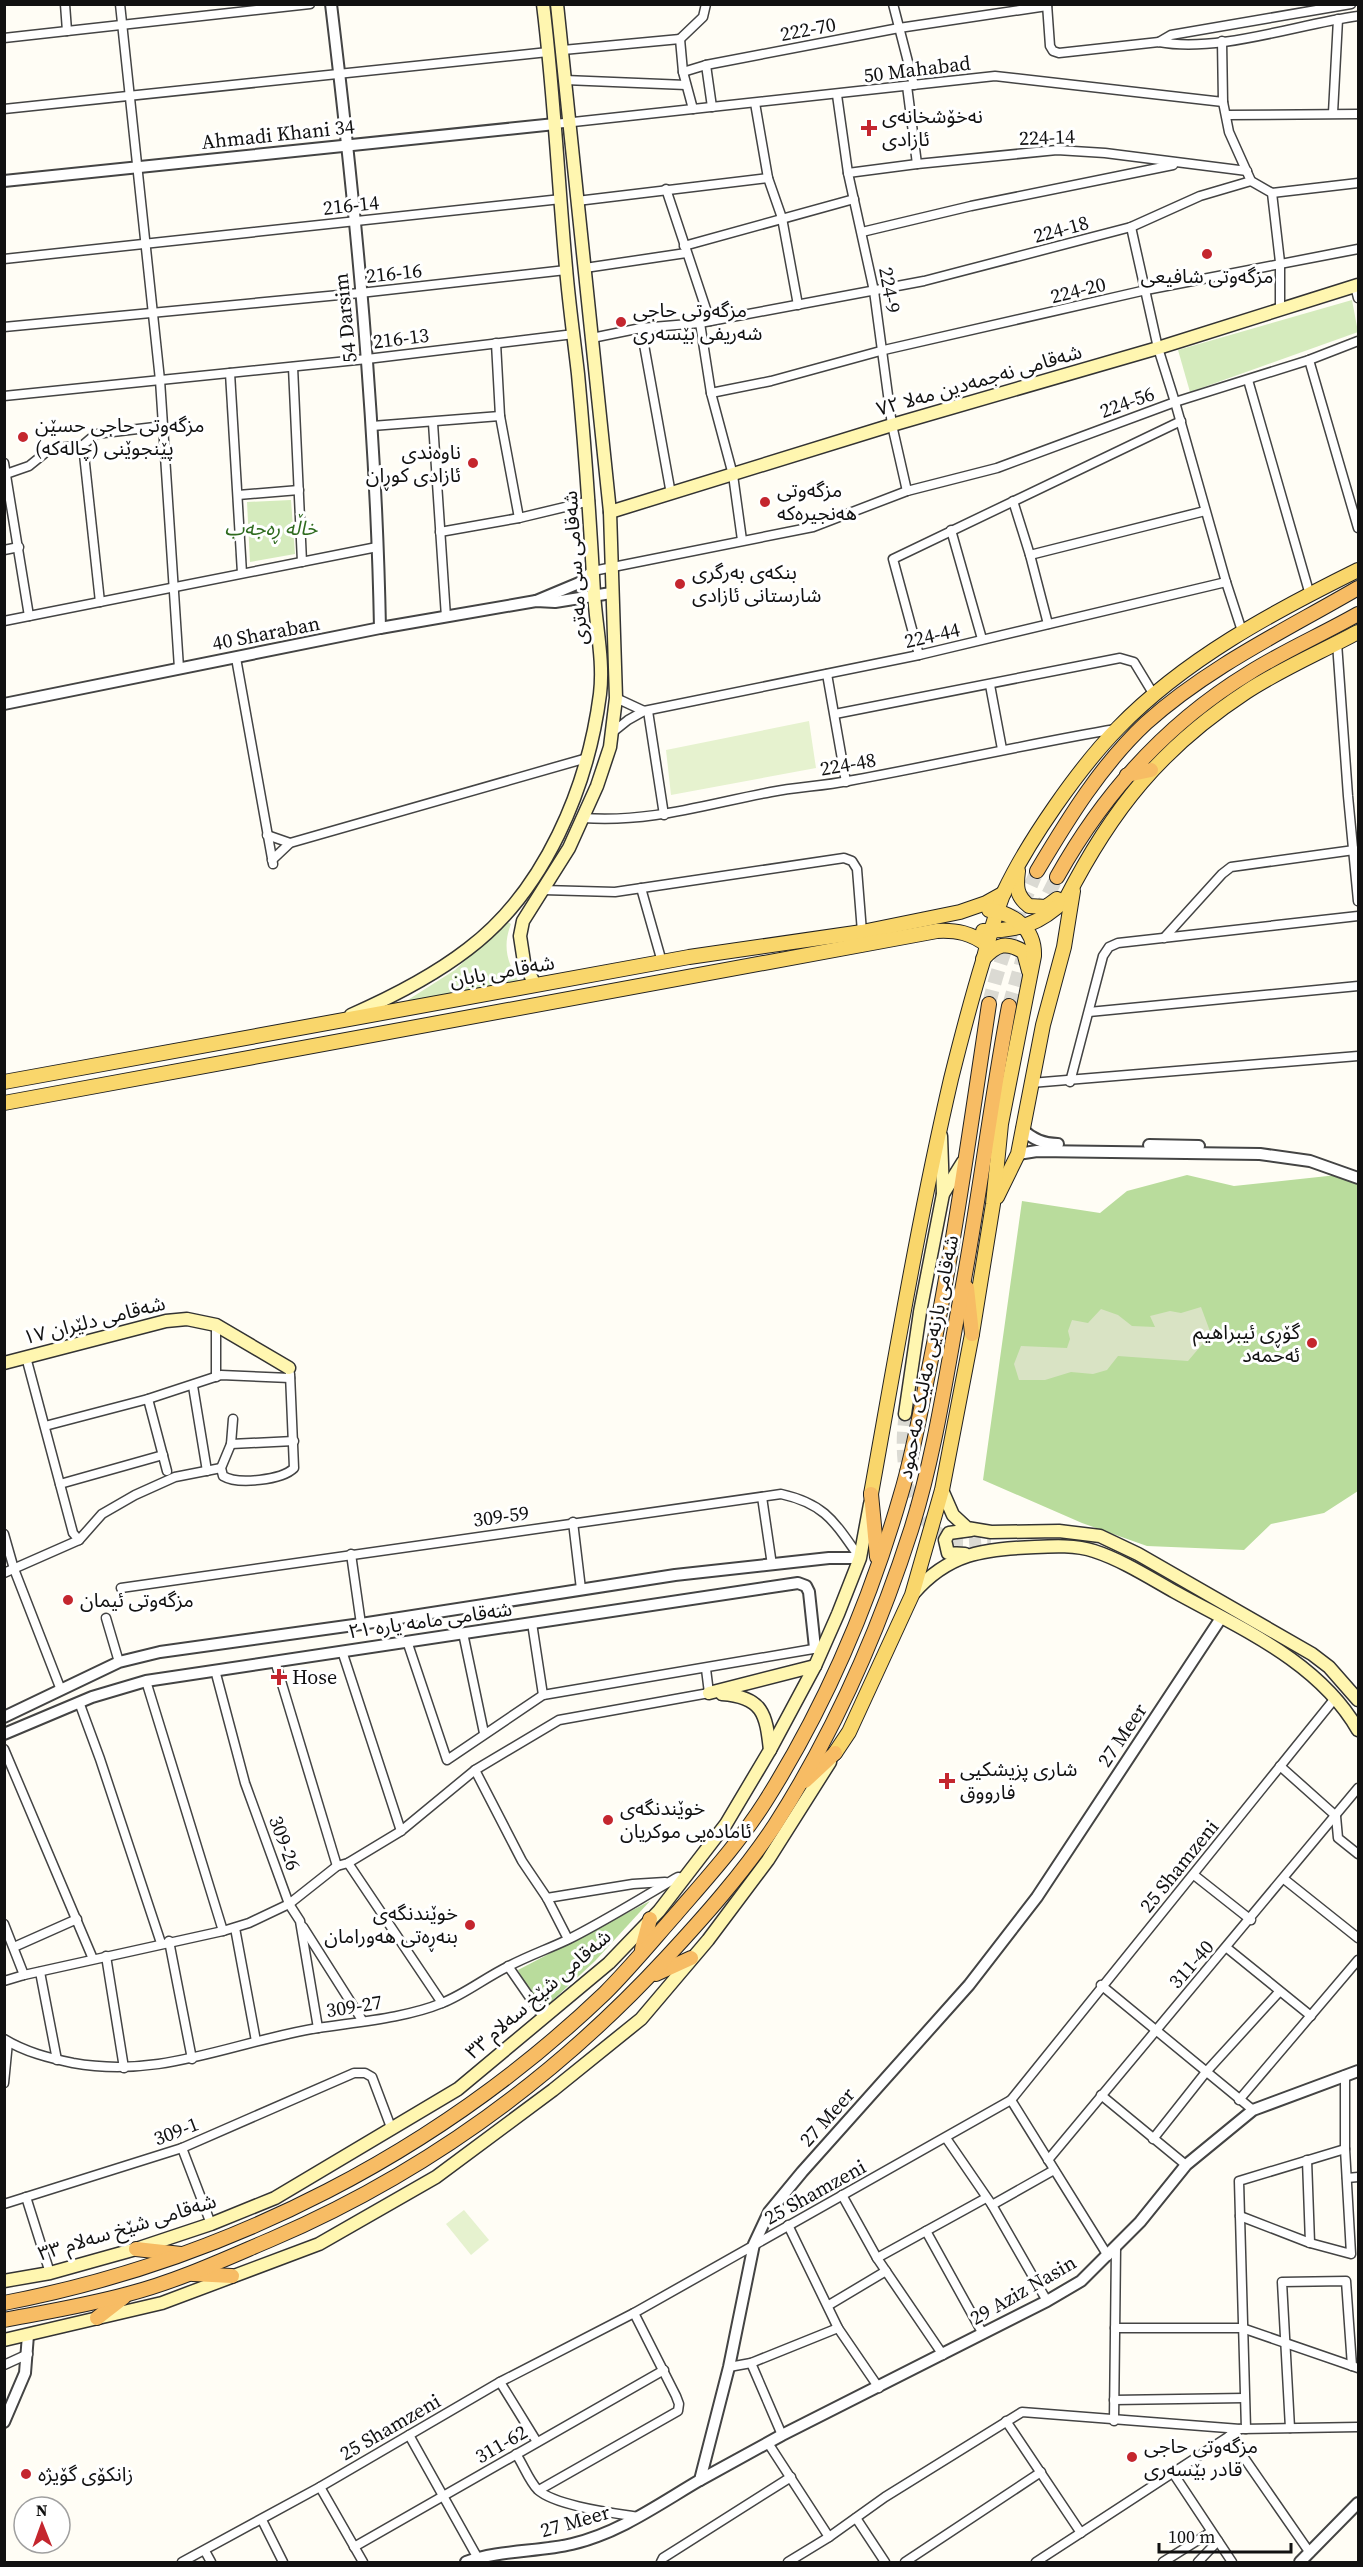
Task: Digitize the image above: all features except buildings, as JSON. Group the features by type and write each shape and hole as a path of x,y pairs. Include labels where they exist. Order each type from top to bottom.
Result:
{"highway":[{"path":"1037,871 1064,824 1117,753 1145,724 1175,698 1219,668 1359,588"},
{"path":"1057,877 1094,817 1126,775 1159,741 1250,672 1359,614"},
{"path":"1126,775 1151,770"},
{"name":"شەقامی بازنەیی مەلیک مەحمود","path":"4,2303 97,2282 186,2255 330,2192 408,2144 494,2087 605,1993 734,1846 764,1804 798,1745 835,1672 878,1564 902,1490 946,1282 989,1004"},
{"name":"شەقامی بازنەیی مەلیک مەحمود","path":"4,2320 128,2295 191,2274 327,2215 420,2163 562,2061 620,2008 711,1911 774,1826 853,1683 884,1609 912,1526 938,1429 1009,1006"},
{"path":"965,1275 972,1334"},
{"path":"871,1494 878,1564"},
{"path":"796,1789 835,1754"},
{"path":"641,1954 650,1920"},
{"path":"648,1978 692,1958"},
{"path":"435,2126 433,2134 437,2141 449,2144"},
{"path":"408,2144 421,2149 423,2154 420,2163"},
{"path":"136,2249 186,2255"},
{"path":"191,2274 232,2277"},
{"path":"97,2318 128,2295"}],"main road":[{"name":"شەقامی سی مەتری","path":"344,1018 392,997 470,947 492,928 527,886 556,838 571,806 587,758 600,695 601,664 590,501 566,270 543,4"},
{"name":"شەقامی سی مەتری","path":"535,985 524,962 520,936 523,921 569,848 583,818 605,765 613,732 616,698 610,512 557,4"},
{"name":"شەقامی نەجمەدین مەلا ٧٢","path":"610,512 892,425 1158,348 1280,309 1357,290"},
{"path":"871,1494 918,1228 941,1123 968,1007 1004,893 1049,817 1117,729 1154,694 1207,655 1310,595 1359,570"},
{"path":"4,1103 136,1081 691,976 951,931 992,930 1023,926 1044,919 1066,899 1120,807 1151,770 1196,728 1248,691 1359,632"},
{"path":"556,838 569,848"},
{"path":"1019,866 1017,893 1022,901 1037,908 1053,903 1076,880"},
{"path":"993,1204 1018,1154 1043,1025 1064,948 1076,880"},
{"name":"شەقامی بابان","path":"4,1082 344,1018 689,957 861,932 960,912 986,903 1004,893"},
{"path":"4,2340 162,2303 319,2244 436,2176 553,2090 641,2019 708,1940 768,1860 849,1732 912,1595 942,1490 972,1334 993,1204 1001,1124 1035,946 1033,937 1023,926 998,912 983,910 960,912"},
{"path":"951,931 972,935 985,952"},
{"path":"985,952 996,946 1011,945 1024,952 1030,976"},
{"path":"689,957 687,967 691,976"},
{"path":"662,962 666,981"},
{"path":"172,1051 166,1062 171,1071 177,1073"},
{"path":"133,1058 140,1069 136,1081"},
{"path":"905,1414 920,1312 943,1194 941,1123"},
{"path":"943,1194 963,1162"},
{"name":"شەقامی دلێران ١٧","path":"4,1363 166,1321 187,1319 216,1325 289,1373"},
{"path":"942,1490 953,1515 960,1523 975,1530"},
{"name":"شەقامی شێخ سەلام ٣٣","path":"4,2281 50,2273 136,2249 211,2224 275,2198 458,2090 609,1963 650,1920 726,1824 770,1750 815,1666 820,1648 860,1558 871,1494"},
{"path":"974,1554 948,1553 945,1540 949,1533 956,1530 1059,1531 1100,1536 1138,1554 1300,1646 1329,1667 1359,1700"},
{"path":"991,1540 1033,1538 1095,1543 1140,1563 1255,1630 1318,1679 1336,1697 1359,1730"},
{"path":"912,1595 929,1575 974,1554 1002,1548 1077,1547 1095,1551 1131,1568 1289,1658"},
{"path":"709,1693 815,1666"},
{"path":"709,1693 740,1695 756,1704 766,1718 770,1750"}],"street":[{"path":"65,4 67,32"},
{"path":"120,4 160,380 179,668"},
{"path":"4,38 310,4"},
{"name":"54 Darsim","path":"331,4 348,146 367,359 380,628"},
{"path":"562,50 680,39 703,17 705,4"},
{"path":"893,4 910,86 917,164"},
{"path":"1159,42 1172,35 1306,9 1351,4"},
{"path":"1047,5 1050,46 1053,51 1059,53 1159,42 1173,45 1222,41 1359,16"},
{"name":"222-70","path":"683,72 706,65 899,28 1047,5"},
{"path":"1333,113 1338,19"},
{"path":"680,39 683,72 693,109"},
{"path":"1222,41 1222,102 1229,132 1251,181 1272,193 1359,183"},
{"path":"4,109 548,52"},
{"path":"706,65 712,107"},
{"name":"50 Mahabad","path":"555,124 995,76 1222,102"},
{"path":"566,80 686,85"},
{"name":"224-9","path":"837,95 848,173 862,232 884,350 892,425 907,491"},
{"path":"755,103 768,178 782,218 798,305"},
{"path":"1227,116 1359,114"},
{"name":"Ahmadi Khani 34","path":"4,181 555,124"},
{"name":"224-14","path":"848,173 1057,150 1105,153 1247,171"},
{"path":"862,232 971,206 1180,163"},
{"path":"577,201 768,178"},
{"name":"224-18","path":"592,338 641,328 700,323 798,305 874,291 989,265 1131,228 1200,196 1251,181"},
{"path":"666,189 710,321"},
{"path":"1272,193 1280,262 1280,309"},
{"name":"216-14","path":"4,259 561,199"},
{"path":"585,268 685,250 782,218 854,199"},
{"path":"1131,228 1158,348 1226,582 1244,634"},
{"name":"224-20","path":"711,393 771,381 884,350 1146,290 1280,262 1359,249"},
{"name":"216-16","path":"4,327 360,293 566,270"},
{"path":"700,323 711,393 733,475 742,540"},
{"path":"641,328 671,494"},
{"name":"216-13","path":"4,396 367,359 574,334"},
{"name":"224-56","path":"593,571 813,527 907,491 997,468 1175,402 1310,360 1359,340"},
{"path":"496,343 500,416 519,518"},
{"path":"1310,360 1359,528"},
{"path":"293,367 302,562"},
{"path":"230,373 242,573"},
{"path":"1248,380 1310,595"},
{"path":"372,426 500,416"},
{"path":"919,655 893,559 1181,421"},
{"path":"433,423 446,617"},
{"path":"6,474 29,466 50,449 83,445 96,434 163,426"},
{"path":"83,445 100,602"},
{"path":"4,463 20,547 29,616"},
{"path":"238,495 299,490"},
{"path":"440,532 519,518 590,501"},
{"path":"1013,501 1048,624"},
{"path":"1030,555 1205,511"},
{"path":"951,530 982,639"},
{"path":"4,550 20,547"},
{"path":"4,621 377,547"},
{"name":"40 Sharaban","path":"4,704 380,628 536,601 579,583 593,571"},
{"name":"224-44","path":"613,732 627,720 646,711 919,655 1226,582"},
{"name":"40 Sharaban","path":"536,601 555,602 611,593"},
{"path":"1337,643 1348,796 1359,900"},
{"path":"236,658 273,862 290,843 587,758"},
{"path":"835,714 1120,658 1134,662 1154,694"},
{"path":"827,674 846,782"},
{"path":"990,685 1002,749"},
{"path":"616,698 646,711 664,815"},
{"name":"224-48","path":"583,818 621,819 664,815 772,792 846,782 1002,749 1117,729"},
{"path":"1348,796 1359,791"},
{"path":"1348,796 1359,799"},
{"path":"267,835 290,843"},
{"path":"1164,938 1231,867 1354,850"},
{"path":"543,890 615,892 843,858 852,861 857,869 861,932"},
{"path":"641,888 662,962"},
{"path":"1070,1082 1103,956 1109,947 1118,943 1359,916"},
{"path":"1089,1012 1359,986"},
{"path":"1031,1083 1070,1082 1359,1056"},
{"path":"1022,1128 1028,1135 1047,1144 1267,1147 1315,1156 1359,1170"},
{"path":"1018,1154 1037,1151 1260,1154 1310,1161 1359,1178"},
{"path":"216,1325 216,1377"},
{"path":"26,1357 73,1533 79,1540"},
{"path":"4,1573 79,1540 102,1514 135,1495 175,1477 207,1471 222,1472 238,1481 282,1477 294,1468 289,1373 216,1377 148,1399 45,1426"},
{"path":"192,1386 207,1471"},
{"path":"148,1399 167,1471"},
{"path":"222,1472 231,1444 233,1419"},
{"path":"231,1444 294,1441"},
{"path":"60,1484 163,1455"},
{"name":"309-59","path":"121,1588 781,1494 804,1499 822,1510 834,1522 860,1558"},
{"path":"762,1497 772,1565"},
{"path":"573,1522 581,1588"},
{"path":"4,1534 14,1569 61,1690"},
{"path":"351,1554 361,1624"},
{"name":"شەقامی مامە یارە ٢١","path":"4,1717 119,1662 160,1652 361,1624 581,1588 684,1574 839,1557 860,1558"},
{"name":"شەقامی مامە یارە ٢١","path":"4,1734 79,1702 146,1681 798,1583 806,1586 809,1593 820,1648"},
{"path":"106,1618 119,1662"},
{"name":"27 Meer","path":"466,2562 572,2544 606,2533 639,2517 700,2480 729,2367 754,2244 769,2212 801,2172 962,1994 1037,1897 1221,1618"},
{"path":"532,1623 543,1695"},
{"path":"464,1633 484,1733"},
{"path":"407,1641 447,1760 543,1695 820,1648"},
{"path":"342,1651 401,1831"},
{"path":"275,1660 337,1866"},
{"path":"4,1981 165,1942 235,1928 290,1904 337,1866 348,1863 401,1831 475,1770 559,1720 709,1693 706,1669"},
{"name":"309-26","path":"214,1670 245,1783 290,1904 300,1921 318,2028"},
{"path":"146,1681 223,1931"},
{"name":"25 Shamzeni","path":"182,2562 205,2552 321,2487 500,2382 634,2313 1011,2100 1101,1985 1194,1875 1336,1697"},
{"path":"79,1702 165,1942 192,2059"},
{"path":"4,1749 93,1959"},
{"path":"1280,1766 1336,1815 1338,1838 1359,1854"},
{"path":"475,1770 522,1860 547,1898 568,1939"},
{"name":"311-40","path":"1048,2160 1155,2030 1251,1920 1359,1788"},
{"path":"348,1863 442,2004"},
{"path":"1194,1875 1251,1920"},
{"name":"309-27","path":"6,2041 27,2051 57,2060 95,2067 124,2068 192,2059 256,2041 405,2014 442,2004 508,1966 568,1939 678,1877 683,1878"},
{"path":"1284,1879 1359,1938"},
{"path":"547,1898 633,1884 669,1882"},
{"path":"14,1947 76,1920"},
{"path":"300,1921 362,2020"},
{"path":"4,1924 24,1975"},
{"path":"235,1928 256,2041"},
{"path":"1227,1948 1311,2016"},
{"path":"106,1956 124,2068"},
{"path":"1239,2100 1359,1960"},
{"path":"508,1966 544,2018"},
{"path":"40,1972 57,2060"},
{"path":"1101,1985 1253,2110"},
{"path":"1153,2139 1206,2072 1279,1992"},
{"path":"4,2083 6,2041"},
{"name":"29 Aziz Nasin","path":"700,2480 782,2435 879,2388 1082,2281 1140,2222 1186,2165 1253,2110 1359,2070"},
{"name":"309-1","path":"4,2204 182,2148 354,2073 365,2073 372,2077 392,2130"},
{"path":"1240,2216 1310,2243 1351,2254 1345,2149 1345,2075"},
{"path":"1101,2095 1186,2165"},
{"path":"1011,2100 1054,2170 1112,2252 1115,2328 1114,2421"},
{"path":"946,2138 989,2202 1047,2301"},
{"path":"182,2148 211,2224"},
{"path":"1243,2429 1239,2181 1345,2149"},
{"path":"1307,2160 1310,2243"},
{"path":"877,2258 926,2231 1054,2170"},
{"path":"1347,2178 1359,2177"},
{"path":"842,2195 877,2258 943,2355"},
{"path":"26,2197 50,2273"},
{"path":"788,2225 829,2305 838,2328 879,2388"},
{"path":"926,2231 983,2334"},
{"path":"829,2305 886,2271"},
{"path":"1115,2328 1242,2328 1286,2344 1355,2367 1346,2281 1282,2282 1286,2344 1290,2428"},
{"path":"539,2490 678,2411 679,2404 664,2370 634,2313"},
{"path":"1348,2314 1359,2316"},
{"path":"729,2367 751,2363 838,2328"},
{"path":"4,2422 25,2373 28,2335"},
{"path":"4,2365 28,2354"},
{"path":"751,2363 782,2435"},
{"name":"311-62","path":"354,2547 664,2370"},
{"path":"500,2382 537,2442"},
{"path":"1114,2400 1244,2398"},
{"path":"788,2562 829,2537 885,2497 1022,2412 1114,2421 1243,2429 1359,2427"},
{"path":"1006,2421 1081,2533"},
{"path":"1036,2562 1243,2429"},
{"path":"409,2435 479,2561"},
{"path":"1229,2436 1310,2553"},
{"path":"768,2443 829,2537"},
{"path":"516,2454 539,2490 577,2506 639,2517"},
{"path":"905,2562 917,2559 1041,2472"},
{"path":"1173,2473 1232,2562"},
{"path":"661,2562 663,2558 791,2477"},
{"path":"321,2487 363,2562"},
{"path":"1300,2562 1359,2503"},
{"path":"856,2518 885,2562"},
{"path":"262,2520 283,2562"},
{"path":"1163,2562 1211,2532"},
{"path":"1198,2562 1218,2541"},
{"path":"205,2552 211,2562"}],"green space":[{"path":"1352,300 1358,332 1190,392 1178,350"},
{"name":"خاڵە ڕەجەب","path":"291,500 295,554 250,562 247,502"},
{"path":"809,721 816,768 671,795 666,750"},
{"path":"506,921 511,924 507,942 508,958 523,988 392,1010 455,970"},
{"path":"1187,1175 1234,1186 1337,1175 1358,1183 1358,1491 1324,1513 1271,1524 1244,1550 1147,1546 1082,1523 983,1480 1022,1201 1100,1213 1127,1191"},
{"path":"1201,1307 1211,1334 1188,1361 1118,1356 1107,1370 1093,1374 1071,1372 1045,1380 1019,1380 1014,1364 1021,1346 1067,1348 1070,1339 1068,1331 1072,1320 1088,1323 1101,1309 1118,1315 1132,1326 1155,1327 1150,1316 1170,1311 1181,1313"},
{"path":"650,1901 595,1961 539,2013 518,1970"},
{"path":"464,2210 489,2240 471,2255 446,2224"}],"tunnel":[{"path":"989,1004 1004,953 1037,871"},
{"path":"1039,913 1057,877"},
{"path":"1009,1006 1026,947"},
{"path":"905,1414 903,1431 905,1469 915,1505 925,1520 938,1532 955,1541 991,1540"}],"place":[{"name":"نەخۆشخانەی ئازادی","path":"869,128"},
{"name":"مزگەوتی شافیعی","path":"1207,254"},
{"name":"مزگەوتی حاجی شەریفی بێسەری","path":"621,322"},
{"name":"مزگەوتی حاجی حسێن پێنجوێنی (چالەکە)","path":"23,437"},
{"name":"ناوەندی ئازادی کوڕان","path":"473,463"},
{"name":"مزگەوتی ھەنجیرەکە","path":"765,502"},
{"name":"بنکەی بەرگری شارستانی ئازادی","path":"680,584"},
{"name":"گۆڕی ئیبراھیم ئەحمەد","path":"1312,1343"},
{"name":"مزگەوتی ئیمان","path":"68,1600"},
{"name":"Hose","path":"279,1677"},
{"name":"شاری پزیشکیی فارووق","path":"947,1781"},
{"name":"خوێندنگەی ئامادەیی موکریان","path":"608,1820"},
{"name":"خوێندنگەی بنەڕەتی هەورامان","path":"470,1925"},
{"name":"مزگەوتی حاجی قادر بێسەری","path":"1132,2457"},
{"name":"زانکۆی گۆیژە","path":"26,2474"}]}
